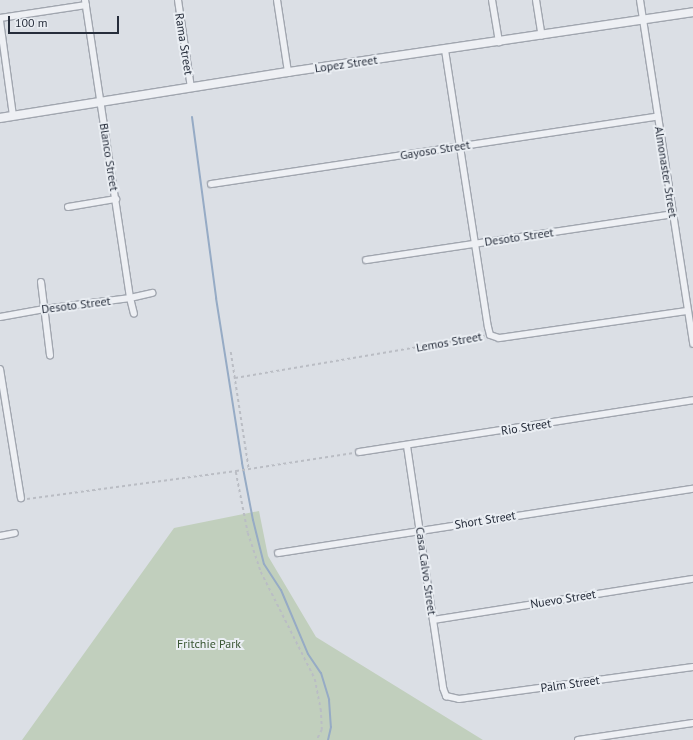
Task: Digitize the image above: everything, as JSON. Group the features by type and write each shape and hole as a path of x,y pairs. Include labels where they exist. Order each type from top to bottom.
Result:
{"street":[{"name":"Rama Street","path":"178,0 191,88"},
{"path":"277,0 288,72"},
{"path":"492,0 499,42"},
{"path":"536,0 542,36"},
{"name":"Almonaster Street","path":"640,0 693,344"},
{"path":"0,18 85,2"},
{"name":"Blanco Street","path":"85,2 130,298 134,314"},
{"name":"Lopez Street","path":"0,118 288,72 542,36 693,12"},
{"path":"0,21 13,116"},
{"path":"445,50 490,335"},
{"name":"Gayoso Street","path":"211,184 658,116"},
{"path":"68,208 116,199"},
{"name":"Desoto Street","path":"366,260 673,214"},
{"path":"41,282 50,355"},
{"name":"Desoto Street","path":"0,317 44,309 130,298 152,293"},
{"name":"Lemos Street","path":"490,335 499,338 687,312"},
{"path":"0,369 21,498"},
{"name":"Rio Street","path":"360,452 407,446 693,400"},
{"name":"Casa Calvo Street","path":"407,446 421,530 443,688 446,696"},
{"name":"Short Street","path":"278,553 693,489"},
{"path":"0,536 14,533"},
{"name":"Nuevo Street","path":"433,620 693,579"},
{"name":"Palm Street","path":"446,696 459,699 693,667"},
{"path":"578,740 693,723"}],"path":[{"name":"Lemos Street","path":"235,378 490,335"},
{"path":"231,352 249,470"},
{"path":"21,498 44,498 236,472 360,452"},
{"path":"236,472 248,532 261,572 315,679 322,730 317,740"}],"green space":[{"name":"Fritchie Park","path":"259,511 268,556 316,637 483,740 22,740 174,528"}],"waterway":[{"path":"192,117 216,298 242,463 253,520 264,564 281,590 308,654 321,673 329,700 331,727 328,740"}]}
